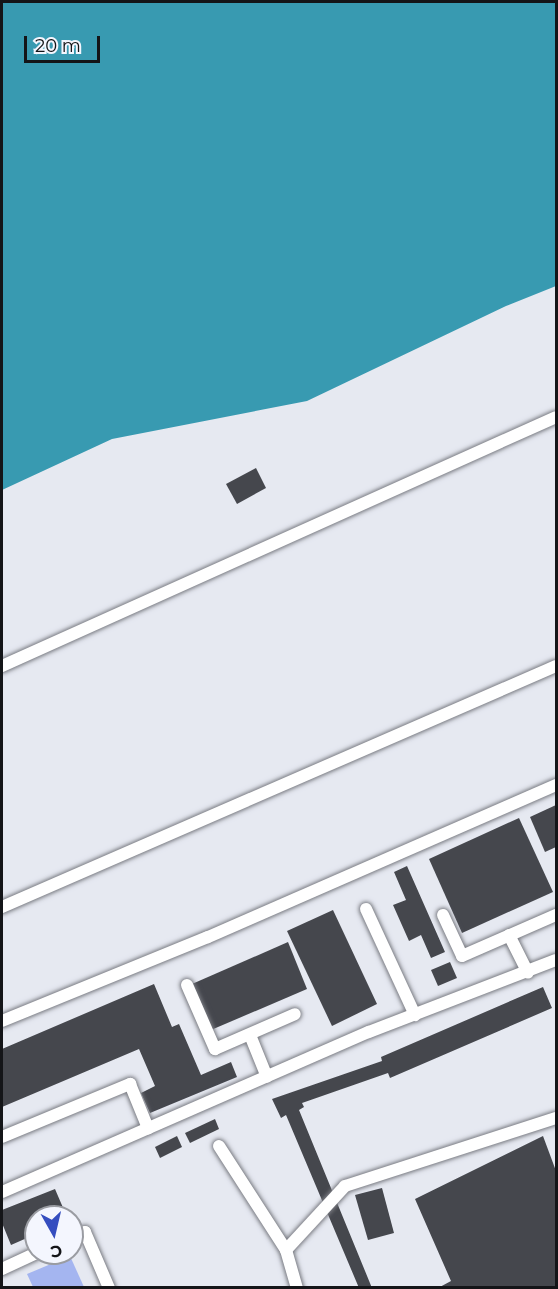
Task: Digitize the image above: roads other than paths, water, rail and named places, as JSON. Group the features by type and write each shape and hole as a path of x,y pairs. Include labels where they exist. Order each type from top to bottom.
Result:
{"lane":[{"path":"2,666 556,417"},
{"path":"2,906 556,666"},
{"path":"2,1021 208,937 556,785"},
{"path":"366,909 415,1015"},
{"path":"443,915 462,956 556,915"},
{"path":"509,935 528,973"},
{"path":"2,1192 415,1015 528,973 556,960"},
{"path":"187,985 215,1049 295,1014"},
{"path":"250,1035 267,1077"},
{"path":"2,1137 130,1084 148,1128"},
{"path":"286,1251 345,1185 554,1123"},
{"path":"219,1146 286,1251 297,1287"},
{"path":"84,1232 109,1287"},
{"path":"2,1269 24,1259"}]}
